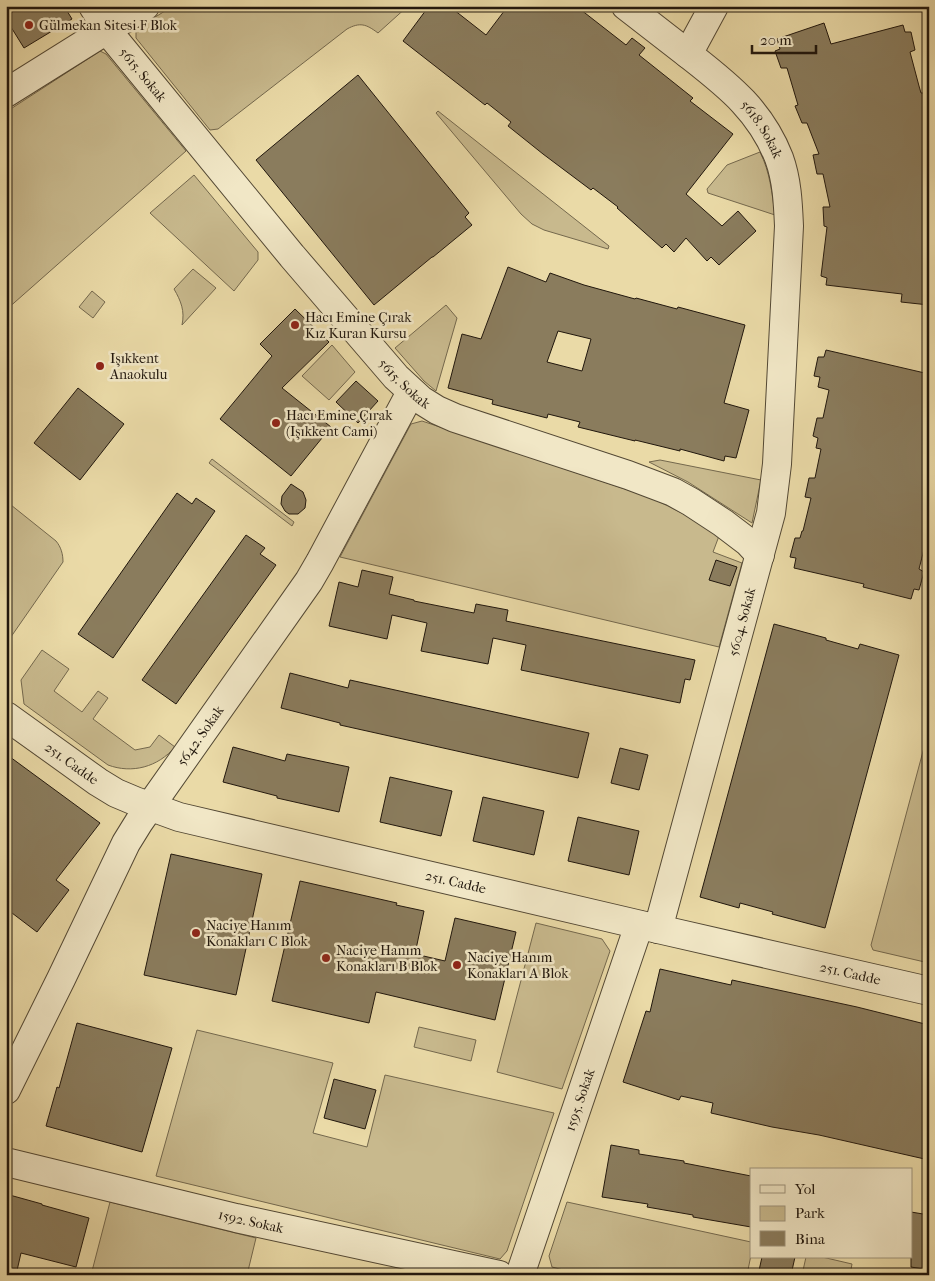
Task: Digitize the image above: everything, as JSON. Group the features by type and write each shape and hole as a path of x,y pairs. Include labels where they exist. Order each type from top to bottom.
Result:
{"street":[{"name":"5615. Sokak","path":"93,6 107,29 292,256 380,359 411,392 437,410 455,418 628,475 673,492 723,523 748,542 760,555"},
{"path":"6,93 145,6"},
{"name":"5618. Sokak","path":"626,6 721,80 752,110 767,134 779,159 788,198 790,226 786,309"},
{"path":"688,54 714,6"},
{"name":"5604. Sokak","path":"649,927 771,513 776,479 786,309"},
{"name":"5642. Sokak","path":"6,1090 126,843 309,581 411,392"},
{"name":"251. Cadde","path":"6,716 98,782 150,807 179,817 929,991"},
{"name":"1595. Sokak","path":"520,1275 649,927"},
{"name":"1592. Sokak","path":"6,1162 253,1222 499,1275"}],"green space":[{"path":"173,6 408,6 378,33 363,25 356,25 347,29 218,129 210,130 136,38 136,29"},
{"path":"100,51 106,54 186,151 6,310 6,112"},
{"path":"438,111 609,246 608,249 544,230 532,224 521,214 436,113"},
{"path":"760,152 772,191 775,215 708,193 707,189 727,165"},
{"path":"194,175 258,252 258,260 234,291 150,213"},
{"path":"193,269 216,288 182,325 182,306 174,289"},
{"path":"92,291 105,302 93,318 79,307"},
{"path":"446,305 457,318 436,391 424,381 395,348"},
{"path":"332,345 355,372 329,400 302,376"},
{"path":"422,421 652,498 682,513 719,536 713,552 742,563 719,647 340,557 411,424"},
{"path":"212,459 294,522 292,526 209,463"},
{"path":"660,460 761,480 752,523 688,482 649,462"},
{"path":"6,501 56,541 63,556 63,562 6,644"},
{"path":"42,650 69,669 54,691 82,712 98,691 108,698 93,719 135,750 150,747 159,735 175,747 161,760 153,764 135,769 117,768 108,765 24,704 21,680"},
{"path":"929,729 929,963 873,950 871,945"},
{"path":"536,923 602,939 610,951 562,1089 497,1072"},
{"path":"419,1027 476,1040 471,1061 414,1047"},
{"path":"197,1030 333,1063 313,1133 367,1147 385,1075 554,1113 507,1251 500,1259 156,1176"},
{"path":"110,1202 256,1238 247,1275 91,1275"},
{"path":"567,1202 750,1242 750,1258 747,1275 582,1275 552,1267 549,1256"},
{"path":"806,1258 826,1258 852,1264 850,1275 802,1275"}],"building":[{"name":"Gülmekan Sitesi F Blok","path":"6,6 64,6 72,19 24,48 6,19"},
{"path":"429,6 449,6 486,35 508,6 576,6 626,45 632,38 645,48 639,55 693,98 690,101 733,134 686,194 722,226 738,211 756,231 719,265 711,257 707,261 686,238 674,252 666,244 662,248 618,207 593,188 591,190 543,154 508,126 511,122 487,103 485,105 403,41"},
{"path":"824,23 831,44 903,25 905,32 911,32 915,50 910,52 921,93 929,93 929,305 901,302 902,294 826,285 827,278 821,276 827,227 824,226 823,207 830,207 823,174 817,174 813,155 819,154 807,123 802,123 795,106 798,105 787,68 781,68 775,51 780,49 777,39"},
{"path":"358,75 469,213 465,217 472,225 374,305 256,160"},
{"path":"508,267 546,282 550,273 584,285 635,299 677,309 678,307 745,325 724,403 749,410 736,458 725,456 724,461 680,449 680,451 635,441 578,427 580,422 548,414 547,418 492,404 493,400 448,388 462,334 481,339","holes":["558,331 591,339 582,371 547,362"]},
{"name":"Hacı Emine Çırak (Işıkkent Cami)","path":"295,309 329,342 282,388 331,427 291,476 220,419 272,356 260,344"},
{"path":"826,350 929,374 929,530 919,569 924,572 919,590 914,589 911,599 863,587 864,584 794,568 796,558 790,557 795,538 800,538 803,531 811,498 805,497 809,478 815,478 821,449 816,448 818,438 813,436 817,418 823,418 829,390 818,387 820,377 814,376 818,357 824,357"},
{"path":"356,381 378,401 358,423 336,402"},
{"path":"78,388 124,424 80,480 34,443"},
{"path":"291,484 303,492 306,500 305,508 298,514 289,514 281,504 282,496"},
{"path":"177,493 192,504 196,498 215,511 113,658 78,634"},
{"path":"246,535 265,548 260,554 276,565 176,704 142,680"},
{"path":"716,560 737,567 730,586 709,580"},
{"path":"362,570 393,577 389,594 414,601 474,613 476,604 508,610 506,621 695,660 690,680 685,679 680,703 521,670 526,645 493,638 488,664 421,651 427,623 392,615 387,639 329,626 339,582 358,587"},
{"path":"774,624 858,649 860,644 899,655 825,928 772,914 773,912 740,903 739,908 700,897"},
{"path":"290,673 348,688 350,680 589,733 578,778 340,725 340,723 281,708"},
{"path":"233,747 285,761 287,754 349,767 339,812 277,798 277,796 223,782"},
{"path":"620,748 648,755 639,790 611,783"},
{"path":"6,754 100,823 56,880 69,890 37,932 12,913 6,913"},
{"path":"390,777 452,791 441,836 380,822"},
{"path":"483,797 544,811 534,855 473,841"},
{"path":"578,817 639,831 629,875 568,861"},
{"name":"Naciye Hanım Konakları C Blok","path":"171,854 262,874 236,995 144,975"},
{"path":"300,881 424,911 415,954 445,961 455,918 516,932 495,1020 376,992 369,1023 272,1001"},
{"path":"660,969 731,985 732,980 857,1007 929,1025 929,1160 711,1113 713,1103 681,1096 679,1100 623,1082 646,1011 650,1012"},
{"path":"77,1023 172,1048 142,1152 46,1126"},
{"path":"334,1079 376,1090 365,1129 324,1118"},
{"path":"611,1145 639,1150 639,1154 684,1161 684,1163 750,1176 750,1227 647,1207 648,1204 602,1197"},
{"path":"6,1194 89,1218 76,1267 21,1253 16,1275 6,1275"},
{"path":"912,1212 929,1215 929,1270 911,1267"},
{"path":"762,1258 795,1258 791,1275 758,1275"}],"place":[{"name":"Gülmekan Sitesi F Blok","path":"29,25"},
{"name":"Hacı Emine Çırak Kız Kuran Kursu","path":"295,325"},
{"name":"Işıkkent Anaokulu","path":"100,366"},
{"name":"Hacı Emine Çırak (Işıkkent Cami)","path":"276,423"},
{"name":"Naciye Hanım Konakları C Blok","path":"196,933"},
{"name":"Naciye Hanım Konakları B Blok","path":"326,958"},
{"name":"Naciye Hanım Konakları A Blok","path":"457,965"}]}
